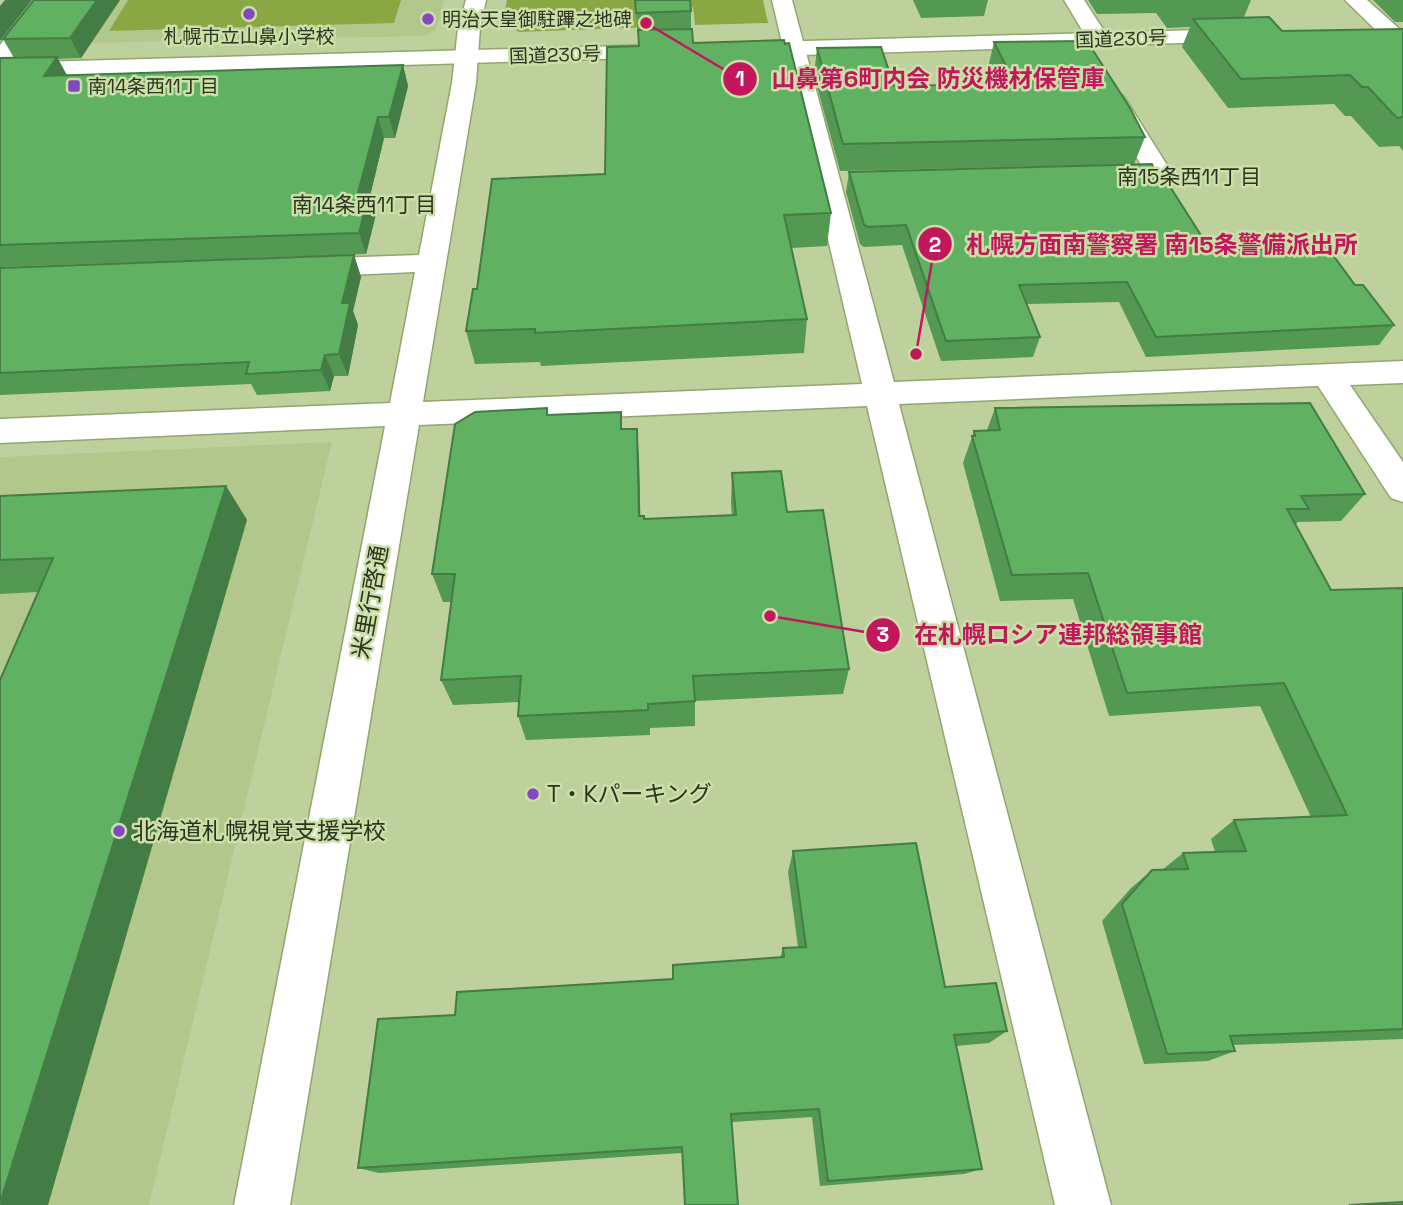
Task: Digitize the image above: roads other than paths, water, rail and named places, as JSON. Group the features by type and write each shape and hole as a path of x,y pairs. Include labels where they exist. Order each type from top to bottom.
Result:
{"main road":[{"path":"0,60 46,0"},
{"name":"米里行啓通","path":"262,1205 468,58 469,29 476,0"},
{"path":"782,0 793,48 841,181 882,393 1083,1205"},
{"path":"1074,0 1089,48"},
{"path":"1355,0 1399,36"},
{"path":"1363,32 1399,36"},
{"name":"国道230号","path":"712,50 1089,48 1257,35"},
{"name":"国道230号","path":"0,70 685,51"},
{"path":"1104,84 1159,173 1135,173"},
{"path":"274,269 430,263"},
{"path":"0,430 1403,372"},
{"path":"1327,375 1403,489"}],"place":[{"name":"札幌市立山鼻小学校","path":"249,14"},
{"name":"明治天皇御駐蹕之地碑","path":"428,19"},
{"name":"山鼻第6町内会 防災機材保管庫","path":"646,23"},
{"name":"南14条西11丁目","path":"74,86"},
{"name":"札幌方面南警察署 南15条警備派出所","path":"916,354"},
{"name":"在札幌ロシア連邦総領事館","path":"770,616"},
{"name":"T・Kパーキング","path":"533,794"},
{"name":"北海道札幌視覚支援学校","path":"119,831"}],"district":[{"name":"南15条西11丁目","path":"1189,176"},
{"name":"南14条西11丁目","path":"364,204"}]}
